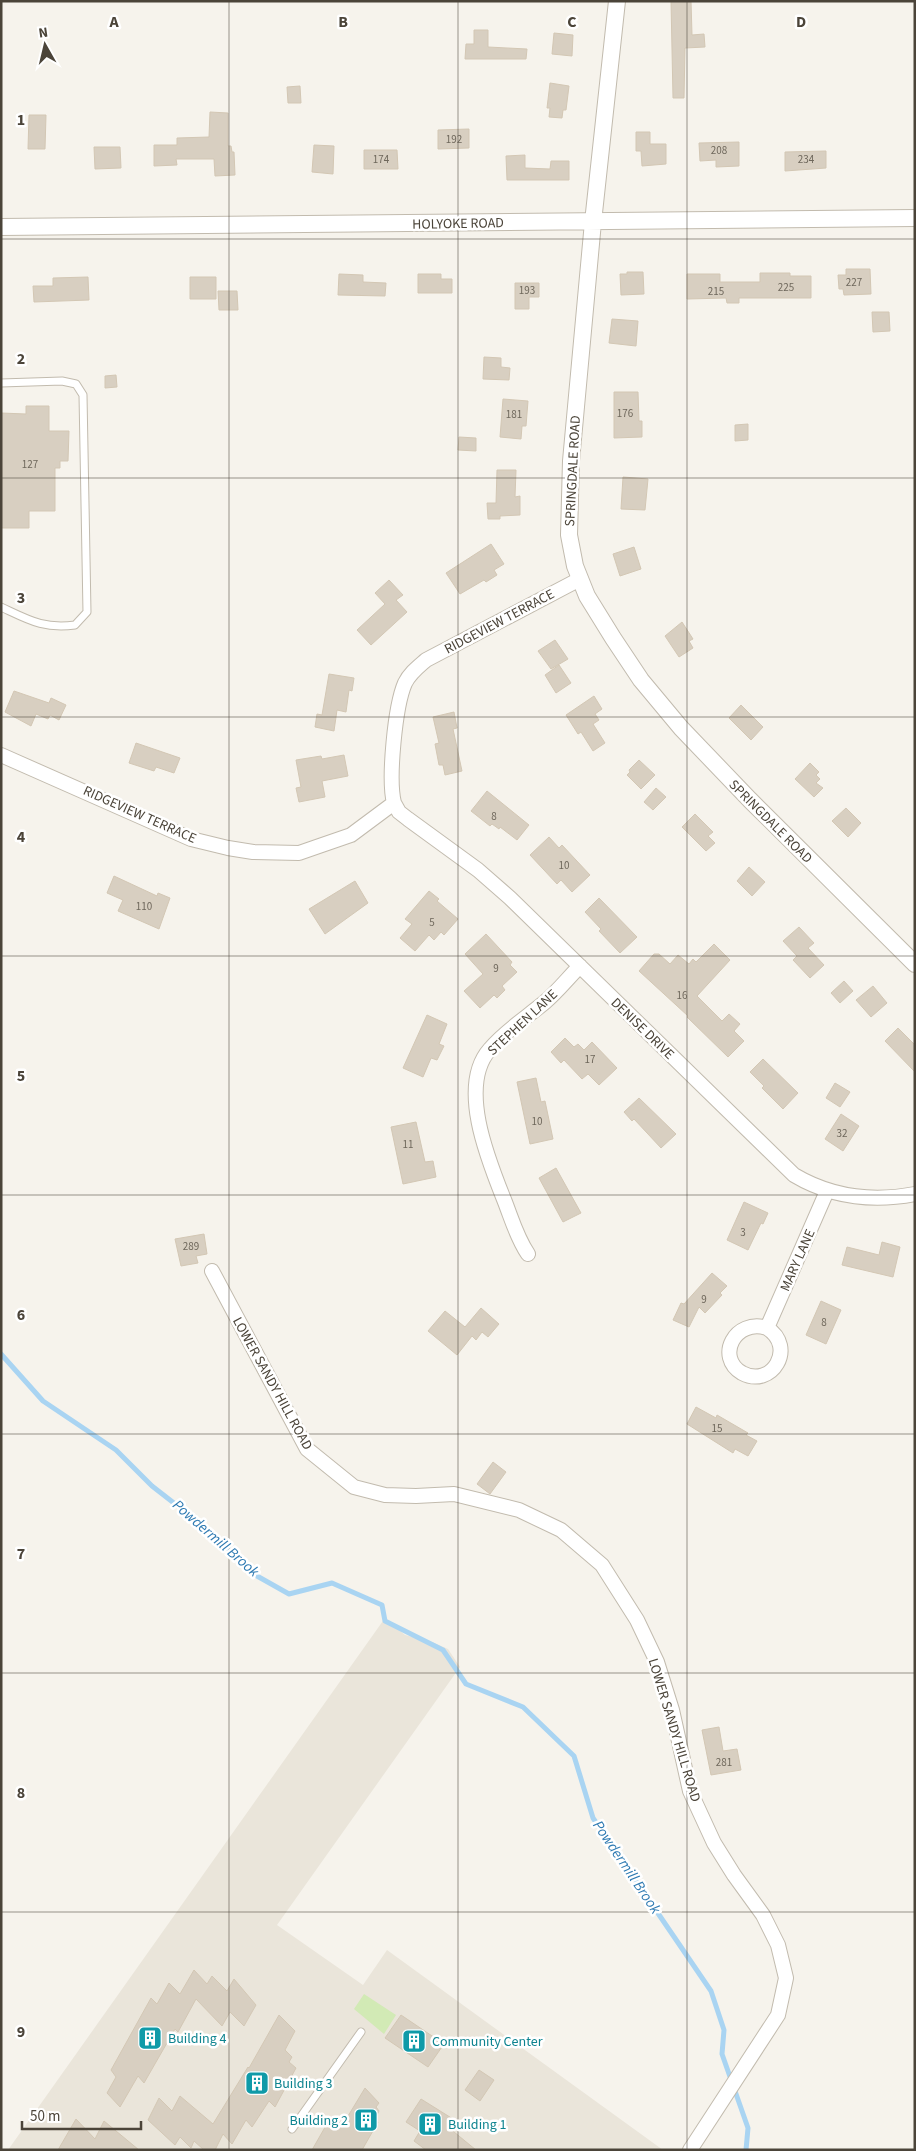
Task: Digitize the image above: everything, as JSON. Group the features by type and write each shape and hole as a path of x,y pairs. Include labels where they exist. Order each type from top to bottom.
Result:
{"street":[{"name":"SPRINGDALE ROAD","path":"617,1 593,222 570,497 569,535 575,566 587,596 641,680 681,728 750,800 915,964"},
{"name":"HOLYOKE ROAD","path":"1,227 915,218"},
{"name":"RIDGEVIEW TERRACE","path":"1,755 191,839 253,852 299,853 352,835 394,804 391,779 399,711 405,684 412,672 426,660 580,579"},
{"name":"DENISE DRIVE","path":"394,804 399,812 478,870 580,966 782,1166 804,1181 827,1191 878,1198 915,1194"},
{"name":"STEPHEN LANE","path":"528,1254 518,1237 490,1162 476,1100 476,1082 480,1067 490,1049 547,1000 580,966"},
{"name":"MARY LANE","path":"767,1328 827,1191"},
{"name":"LOWER SANDY HILL ROAD","path":"212,1271 307,1449 354,1487 385,1495 454,1494 519,1510 561,1530 602,1565 637,1620 656,1662 672,1710 690,1791 714,1843 763,1915 778,1945 786,1978 778,2015 690,2150"}],"lane":[{"path":"1,383 62,382 76,384 83,395 87,612 75,625 56,628 37,624 1,607"},
{"path":"292,2129 361,2032"}],"shaded area":[{"path":"385,1618 405,1635 432,1642 448,1649 460,1667 277,1925 363,1985 387,1950 663,2150 8,2150"}],"green space":[{"path":"364,1994 396,2015 384,2034 354,2009"}],"building":[{"path":"671,1 691,1 692,35 704,34 705,47 685,48 684,98 673,98"},
{"path":"474,30 488,30 488,47 527,49 526,59 465,59 466,44 474,44"},
{"path":"554,33 573,35 572,56 552,54"},
{"path":"550,83 569,86 566,110 563,110 562,118 549,117 550,108 547,108"},
{"path":"300,86 301,103 288,103 287,87"},
{"path":"210,112 228,113 228,146 231,146 232,152 234,152 235,175 215,176 214,159 176,159 177,165 154,166 154,145 177,145 177,138 209,137"},
{"path":"29,115 46,115 45,149 28,149"},
{"path":"469,129 469,148 438,149 438,130"},
{"path":"636,132 650,132 650,144 666,144 666,164 642,166 641,151 636,151"},
{"path":"739,142 739,166 716,167 716,160 700,161 699,143"},
{"path":"314,145 334,146 333,174 312,172"},
{"path":"94,147 120,147 121,168 95,169"},
{"path":"364,150 397,150 398,169 364,169"},
{"path":"826,151 826,168 785,171 785,152"},
{"path":"525,155 525,168 550,169 551,161 569,161 569,180 507,180 506,156"},
{"path":"846,269 870,269 871,294 844,295 843,289 839,289 838,275 846,275"},
{"path":"627,272 643,272 644,294 621,295 620,274 627,274"},
{"path":"760,273 790,273 790,276 811,276 811,298 739,298 739,303 727,303 726,298 687,299 687,274 720,274 720,282 760,282"},
{"path":"339,274 363,275 363,282 386,283 385,296 338,295"},
{"path":"418,274 441,274 441,279 452,279 452,293 418,293"},
{"path":"88,277 89,300 34,302 33,286 53,286 53,278"},
{"path":"190,277 216,277 216,299 190,299"},
{"path":"515,283 539,283 539,297 529,297 529,309 515,309"},
{"path":"218,291 237,291 238,310 219,310"},
{"path":"872,312 889,312 890,331 873,332"},
{"path":"612,319 638,321 636,346 609,343"},
{"path":"484,357 501,358 501,367 510,368 509,380 483,379"},
{"path":"116,375 117,387 105,388 105,376"},
{"path":"614,392 638,392 639,421 642,421 642,437 614,438"},
{"path":"503,399 528,401 526,426 522,426 521,439 500,437"},
{"path":"26,406 49,406 49,431 69,431 68,461 60,461 60,468 55,468 55,511 29,511 29,528 1,528 1,413 26,414"},
{"path":"748,424 748,440 735,441 735,425"},
{"path":"459,437 476,438 476,451 458,450"},
{"path":"497,470 516,470 515,497 520,496 520,515 488,519 487,503 496,503"},
{"path":"623,477 648,479 645,510 621,509"},
{"path":"491,544 504,564 494,570 497,575 460,594 446,573"},
{"path":"634,547 641,569 620,576 613,554"},
{"path":"389,580 403,595 396,600 407,612 371,645 357,630 385,604 375,593"},
{"path":"682,622 693,639 689,641 693,648 679,657 665,636"},
{"path":"555,640 568,659 551,669 538,651"},
{"path":"559,665 571,683 556,693 545,675"},
{"path":"329,674 354,678 352,691 349,690 346,712 337,710 334,731 315,727 317,714 322,715"},
{"path":"14,691 49,703 51,698 66,705 59,720 50,715 48,719 36,714 31,726 5,712"},
{"path":"594,696 602,709 595,714 599,720 593,724 605,743 593,751 581,732 578,734 566,715"},
{"path":"741,705 763,727 751,740 729,718"},
{"path":"454,712 457,728 453,729 462,771 445,775 443,765 439,765 435,744 439,743 433,717"},
{"path":"136,743 180,758 174,773 156,767 154,771 129,763"},
{"path":"344,755 348,776 322,781 325,797 299,802 296,788 301,787 296,760 321,756 322,759"},
{"path":"639,760 655,775 641,789 627,775 630,772 629,770"},
{"path":"810,763 819,772 816,775 820,779 816,783 823,788 814,797 795,779"},
{"path":"656,788 666,797 653,810 644,802"},
{"path":"487,791 529,825 517,840 500,827 499,829 492,824 490,826 471,811"},
{"path":"846,808 861,823 848,837 832,821"},
{"path":"695,814 713,832 708,836 715,843 706,851 682,827"},
{"path":"549,837 559,848 562,845 590,875 572,892 561,880 557,884 530,855"},
{"path":"749,867 765,882 752,896 737,881"},
{"path":"114,876 157,896 158,893 170,898 159,929 118,911 123,900 107,893"},
{"path":"355,881 368,903 325,934 309,909"},
{"path":"429,891 439,899 437,901 458,919 444,935 441,932 434,940 429,935 415,951 400,938 412,924 405,919"},
{"path":"599,898 637,937 620,953 599,931 601,929 585,912"},
{"path":"799,927 814,943 808,948 824,965 810,978 793,960 797,956 783,941"},
{"path":"486,934 512,962 510,965 517,972 502,986 505,990 497,998 494,995 480,1008 464,991 483,974 465,954"},
{"path":"714,944 730,960 697,996 722,1021 729,1014 740,1024 734,1031 744,1041 728,1057 688,1016 639,971 654,954 659,954 670,964 678,955 689,964 693,959 696,962"},
{"path":"844,981 853,991 840,1003 831,993"},
{"path":"873,986 887,1003 871,1017 856,1000"},
{"path":"427,1015 447,1024 439,1044 444,1046 437,1060 431,1058 423,1077 403,1068"},
{"path":"898,1028 915,1045 915,1072 885,1041"},
{"path":"565,1038 574,1047 578,1044 584,1050 592,1042 617,1068 599,1085 588,1074 582,1079 564,1060 561,1063 551,1052"},
{"path":"763,1059 798,1093 783,1109 762,1088 764,1086 750,1072"},
{"path":"536,1078 541,1102 545,1101 553,1139 530,1144 517,1082"},
{"path":"835,1083 850,1092 840,1107 826,1098"},
{"path":"639,1098 676,1134 661,1148 634,1119 632,1121 624,1112"},
{"path":"841,1114 859,1126 843,1151 825,1139"},
{"path":"416,1122 425,1162 433,1161 436,1177 403,1184 391,1127"},
{"path":"556,1168 581,1213 563,1222 539,1178"},
{"path":"744,1202 768,1213 748,1250 727,1240"},
{"path":"204,1234 207,1254 196,1256 198,1263 181,1266 175,1239"},
{"path":"882,1242 900,1247 893,1277 842,1265 847,1247 879,1255"},
{"path":"712,1273 727,1286 720,1293 722,1295 705,1313 699,1307 689,1327 673,1320 681,1303 684,1304"},
{"path":"821,1301 841,1310 826,1344 806,1335"},
{"path":"481,1308 499,1324 488,1337 482,1332 476,1340 472,1336 457,1355 428,1331 445,1311 465,1327"},
{"path":"696,1407 716,1418 717,1415 748,1433 746,1435 757,1441 748,1456 735,1449 733,1453 687,1424"},
{"path":"493,1462 506,1472 490,1494 477,1484"},
{"path":"719,1727 723,1751 737,1749 741,1770 711,1775 702,1730"},
{"name":"Building 4","path":"194,1970 207,1984 212,1976 227,1991 234,1979 256,2005 244,2026 230,2012 222,2026 196,1999 178,2032 175,2029 144,2083 138,2076 120,2107 107,2093 116,2077 111,2070 151,1998 157,2004 169,1983 180,1994"},
{"name":"Building 3","path":"279,2015 295,2031 285,2050 292,2057 289,2062 296,2068 275,2107 269,2101 252,2127 246,2120 232,2144 223,2134 215,2150 204,2150 194,2141 191,2148 180,2137 175,2145 148,2120 159,2098 172,2111 180,2096 213,2124 249,2068"},
{"name":"Community Center","path":"401,2015 444,2044 428,2067 385,2038"},
{"path":"479,2070 494,2080 480,2101 465,2090"},
{"name":"Building 2","path":"365,2088 379,2103 376,2107 379,2111 375,2119 378,2122 362,2150 312,2150 328,2122 335,2129 339,2122 342,2126"},
{"name":"Building 1","path":"421,2099 453,2119 448,2127 476,2150 426,2150 414,2141 420,2131 406,2122"},
{"path":"76,2119 95,2139 104,2121 139,2150 58,2150"}],"waterway":[{"name":"Powdermill Brook","path":"1,1354 43,1401 116,1450 152,1486 206,1528 257,1576 289,1594 332,1583 382,1605 385,1621 443,1650 466,1684 523,1707 574,1756 593,1818 711,1991 724,2030 722,2054 748,2128 746,2150"}],"place":[{"name":"Building 4","path":"150,2038"},
{"name":"Community Center","path":"414,2041"},
{"name":"Building 3","path":"257,2083"},
{"name":"Building 2","path":"366,2120"},
{"name":"Building 1","path":"430,2124"}]}
